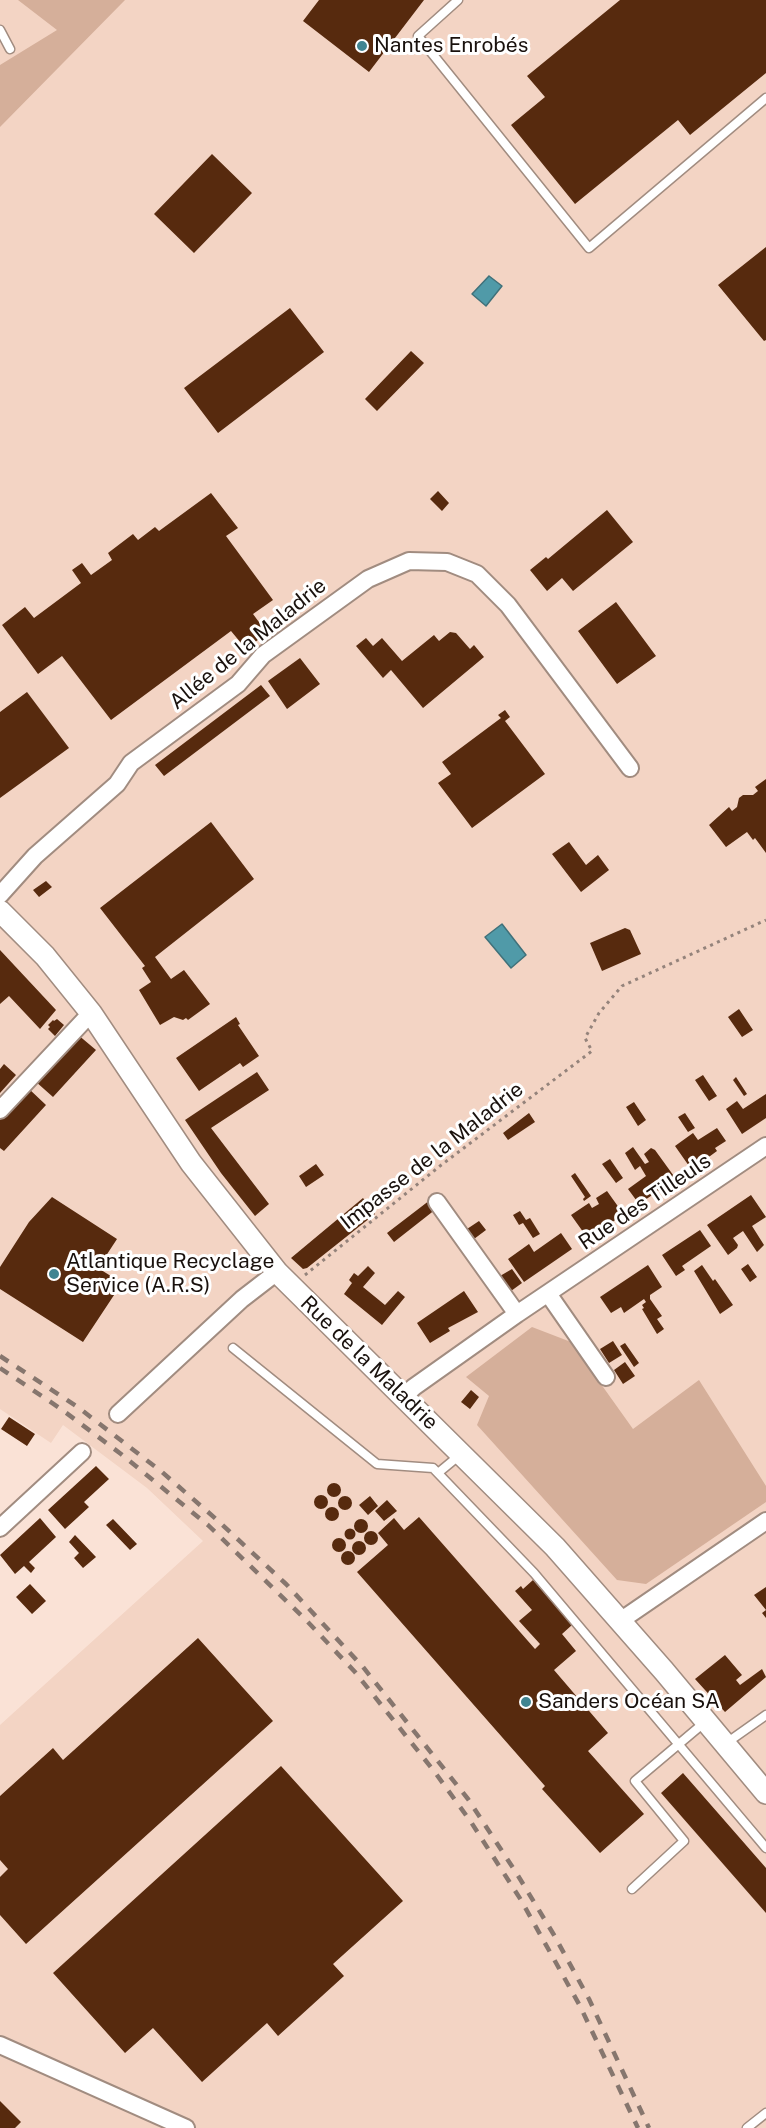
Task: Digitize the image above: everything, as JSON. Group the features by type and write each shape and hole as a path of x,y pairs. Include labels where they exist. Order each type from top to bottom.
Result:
{"street":[{"name":"Allée de la Maladrie","path":"0,895 35,856 117,784 131,763 238,684 263,655 368,579 408,561 447,562 477,574 508,605 630,768"},
{"name":"Rue de la Maladrie","path":"0,911 45,956 91,1013 191,1163 277,1272 555,1547 766,1793"},
{"path":"0,1110 91,1013"},
{"name":"Rue des Tilleuls","path":"404,1396 517,1314 549,1295 766,1146"},
{"path":"437,1202 517,1314"},
{"path":"118,1414 243,1299 277,1272"},
{"path":"549,1295 606,1377"},
{"path":"0,1528 82,1452"},
{"path":"620,1621 766,1521"},
{"path":"0,2045 186,2128"}],"lane":[{"path":"458,0 418,36 589,248 766,98"},
{"path":"0,30 10,49"},
{"path":"233,1347 377,1464 433,1468 534,1573 766,1848"},
{"path":"438,1473 461,1454"},
{"path":"725,1744 766,1715"},
{"path":"632,1889 684,1841 635,1781 706,1722"},
{"path":"747,2128 766,2113"}],"path":[{"name":"Impasse de la Maladrie","path":"292,1287 440,1166 592,1051 585,1038 599,1012 622,986 766,920"}],"shaded area":[{"path":"0,0 766,0 766,2128 0,2128 0,1725 203,1541 147,1488 63,1425 51,1443 0,1409"},
{"path":"18,0 125,0 0,127 0,65 57,30"},
{"path":"532,1327 571,1342 633,1429 699,1380 766,1486 766,1502 646,1584 617,1580 477,1425 489,1396 466,1377"}],"water":[{"path":"489,276 502,286 486,306 472,294"},
{"path":"502,924 526,955 511,968 485,937"}],"building":[{"name":"Nantes Enrobés","path":"319,0 424,0 369,72 303,21"},
{"path":"620,0 766,0 766,73 690,135 678,120 575,204 511,125 545,97 527,76"},
{"path":"212,154 252,193 194,253 154,214"},
{"path":"766,247 766,340 764,341 718,285"},
{"path":"290,308 324,352 218,433 184,388"},
{"path":"411,351 424,363 377,411 365,399"},
{"path":"438,491 449,503 442,511 430,499"},
{"path":"211,493 238,528 226,536 273,600 253,614 267,633 246,649 231,631 111,720 62,656 38,674 2,625 25,607 34,618 81,583 72,570 82,563 91,575 112,560 108,553 133,534 138,540 155,527 159,531"},
{"path":"607,510 633,542 573,591 562,578 547,591 530,570 546,557 548,559"},
{"path":"616,602 656,656 617,684 578,631"},
{"path":"450,632 456,633 470,649 474,645 484,657 423,708 391,670 383,678 356,646 366,638 373,646 382,638 402,661 434,635 439,641"},
{"path":"300,658 320,684 287,709 268,681"},
{"path":"261,685 270,696 164,776 155,765"},
{"path":"27,692 69,748 0,798 0,712"},
{"path":"505,710 510,717 505,721 545,774 472,828 438,783 451,774 442,762 501,718 498,715"},
{"path":"766,779 766,853 755,838 753,840 747,832 726,847 709,825 729,807 732,811 737,807 739,798 743,795 753,795 758,791 755,787"},
{"path":"211,822 254,879 155,957 171,979 184,970 210,1004 188,1020 174,1017 160,1025 139,990 151,982 142,968 145,966 100,908"},
{"path":"569,842 586,865 598,855 609,870 581,892 552,854"},
{"path":"46,881 52,887 39,897 33,890"},
{"path":"625,928 630,930 641,954 602,971 590,943"},
{"path":"0,950 56,1010 40,1029 9,996 0,1004"},
{"path":"739,1009 753,1030 742,1037 728,1017"},
{"path":"236,1017 240,1024 238,1025 259,1056 243,1067 240,1063 199,1091 176,1058"},
{"path":"57,1019 64,1025 55,1036 48,1029 50,1027 48,1025"},
{"path":"77,1034 96,1050 53,1097 35,1081"},
{"path":"4,1064 16,1075 0,1093 0,1069"},
{"path":"257,1072 269,1090 211,1128 269,1204 255,1216 221,1173 185,1120"},
{"path":"703,1075 717,1096 709,1101 695,1080"},
{"path":"736,1077 747,1094 744,1096 733,1080"},
{"path":"28,1088 46,1105 4,1151 0,1148 0,1119"},
{"path":"766,1094 766,1118 742,1134 726,1109 737,1101 743,1109"},
{"path":"634,1102 646,1120 638,1126 626,1107"},
{"path":"529,1113 535,1122 508,1140 503,1133"},
{"path":"685,1113 695,1128 688,1132 678,1117"},
{"path":"717,1128 726,1141 715,1148 717,1151 702,1162 699,1159 689,1166 675,1146 693,1133 698,1140"},
{"path":"633,1147 645,1164 649,1162 644,1154 651,1148 655,1150 676,1179 639,1204 628,1189 646,1176 640,1166 635,1170 625,1153"},
{"path":"610,1159 623,1178 616,1183 602,1164"},
{"path":"316,1164 324,1175 306,1187 299,1176"},
{"path":"575,1173 591,1196 584,1201 585,1197 571,1176"},
{"path":"607,1191 622,1212 615,1216 617,1219 594,1234 592,1232 586,1236 571,1215 589,1203 592,1208 599,1204 596,1198"},
{"path":"751,1195 766,1217 752,1226 764,1245 757,1252 743,1231 733,1238 738,1245 728,1255 707,1225"},
{"name":"Atlantique Recyclage Service (A.R.S)","path":"52,1197 117,1239 98,1268 122,1283 83,1342 0,1289 0,1267 29,1222"},
{"path":"434,1197 436,1209 394,1242 387,1233"},
{"path":"363,1198 375,1214 307,1268 303,1269 291,1258"},
{"path":"520,1211 526,1220 530,1218 540,1234 533,1238 523,1223 519,1225 513,1215"},
{"path":"479,1221 486,1230 474,1239 467,1229"},
{"path":"700,1230 711,1246 682,1266 685,1270 676,1276 662,1255"},
{"path":"561,1233 572,1249 524,1282 508,1259 529,1244 534,1252"},
{"path":"748,1264 757,1277 750,1282 741,1269"},
{"path":"648,1265 662,1287 650,1295 650,1299 662,1316 657,1319 664,1329 657,1334 642,1309 644,1308 642,1305 646,1302 644,1299 624,1313 621,1307 611,1313 600,1297"},
{"path":"702,1265 733,1305 720,1314 694,1271"},
{"path":"368,1266 375,1273 363,1287 385,1305 398,1291 405,1297 382,1325 344,1294 352,1283 349,1280 354,1273 358,1276"},
{"path":"512,1269 522,1283 511,1291 500,1276"},
{"path":"464,1291 478,1312 448,1328 450,1331 430,1343 417,1323"},
{"path":"613,1341 622,1355 609,1363 600,1349"},
{"path":"625,1343 639,1363 634,1367 620,1346"},
{"path":"625,1362 635,1376 623,1384 614,1370"},
{"path":"471,1390 479,1397 470,1409 461,1402"},
{"path":"9,1417 35,1434 27,1446 1,1429"},
{"path":"96,1466 109,1479 84,1502 89,1507 65,1529 48,1510"},
{"path":"331,1483 337,1483 341,1490 337,1497 331,1497 327,1493 327,1487"},
{"path":"318,1495 324,1495 328,1502 324,1509 318,1509 314,1505 314,1499"},
{"path":"342,1496 348,1496 352,1503 348,1510 342,1510 338,1506 338,1500"},
{"path":"370,1496 378,1506 368,1515 359,1505"},
{"path":"387,1500 397,1511 384,1521 375,1511"},
{"path":"329,1507 335,1507 339,1514 335,1521 329,1521 325,1517 325,1511"},
{"name":"Sanders Océan SA","path":"419,1517 535,1649 540,1644 519,1621 532,1610 515,1591 521,1586 523,1589 533,1580 572,1625 562,1634 576,1651 554,1670 608,1733 588,1751 644,1814 600,1853 542,1789 545,1786 357,1572 388,1545 378,1533 394,1518 404,1530"},
{"path":"40,1518 56,1537 29,1562 35,1568 31,1573 24,1566 15,1574 0,1555"},
{"path":"113,1519 137,1544 130,1550 106,1525"},
{"path":"361,1519 366,1521 368,1526 366,1531 361,1533 356,1531 354,1526 356,1521"},
{"path":"350,1529 354,1530 354,1538 350,1539 346,1538 345,1534 346,1530"},
{"path":"371,1531 376,1533 378,1538 376,1543 371,1545 366,1543 364,1538 366,1533"},
{"path":"75,1535 96,1557 83,1568 74,1558 79,1553 69,1542"},
{"path":"339,1538 344,1540 346,1545 344,1550 339,1552 334,1550 332,1545 334,1540"},
{"path":"359,1541 364,1543 366,1548 364,1553 359,1555 354,1553 352,1548 354,1543"},
{"path":"348,1551 353,1553 355,1558 353,1563 348,1565 343,1563 341,1558 343,1553"},
{"path":"30,1584 46,1601 32,1614 16,1597"},
{"path":"766,1587 766,1610 754,1595"},
{"path":"198,1638 273,1721 26,1944 0,1915 0,1877 8,1869 0,1860 0,1796 53,1748 63,1760"},
{"path":"725,1655 742,1675 736,1680 740,1685 762,1669 766,1677 725,1712 695,1679"},
{"path":"281,1766 403,1901 333,1964 344,1976 278,2036 267,2023 202,2082 153,2028 125,2053 53,1973"},
{"path":"683,1773 766,1868 766,1913 661,1793"},
{"path":"0,2101 21,2122 15,2128 0,2128"}],"railway":[{"path":"0,1356 79,1408 162,1472 286,1584 363,1667 468,1799 517,1874 589,1999 649,2128"},
{"path":"0,1368 61,1409 121,1454 209,1526 306,1620 355,1672 434,1771 471,1822 521,1900 580,2006 638,2128"}],"place":[{"name":"Nantes Enrobés","path":"362,46"},
{"name":"Atlantique Recyclage Service (A.R.S)","path":"54,1274"},
{"name":"Sanders Océan SA","path":"526,1702"}]}
